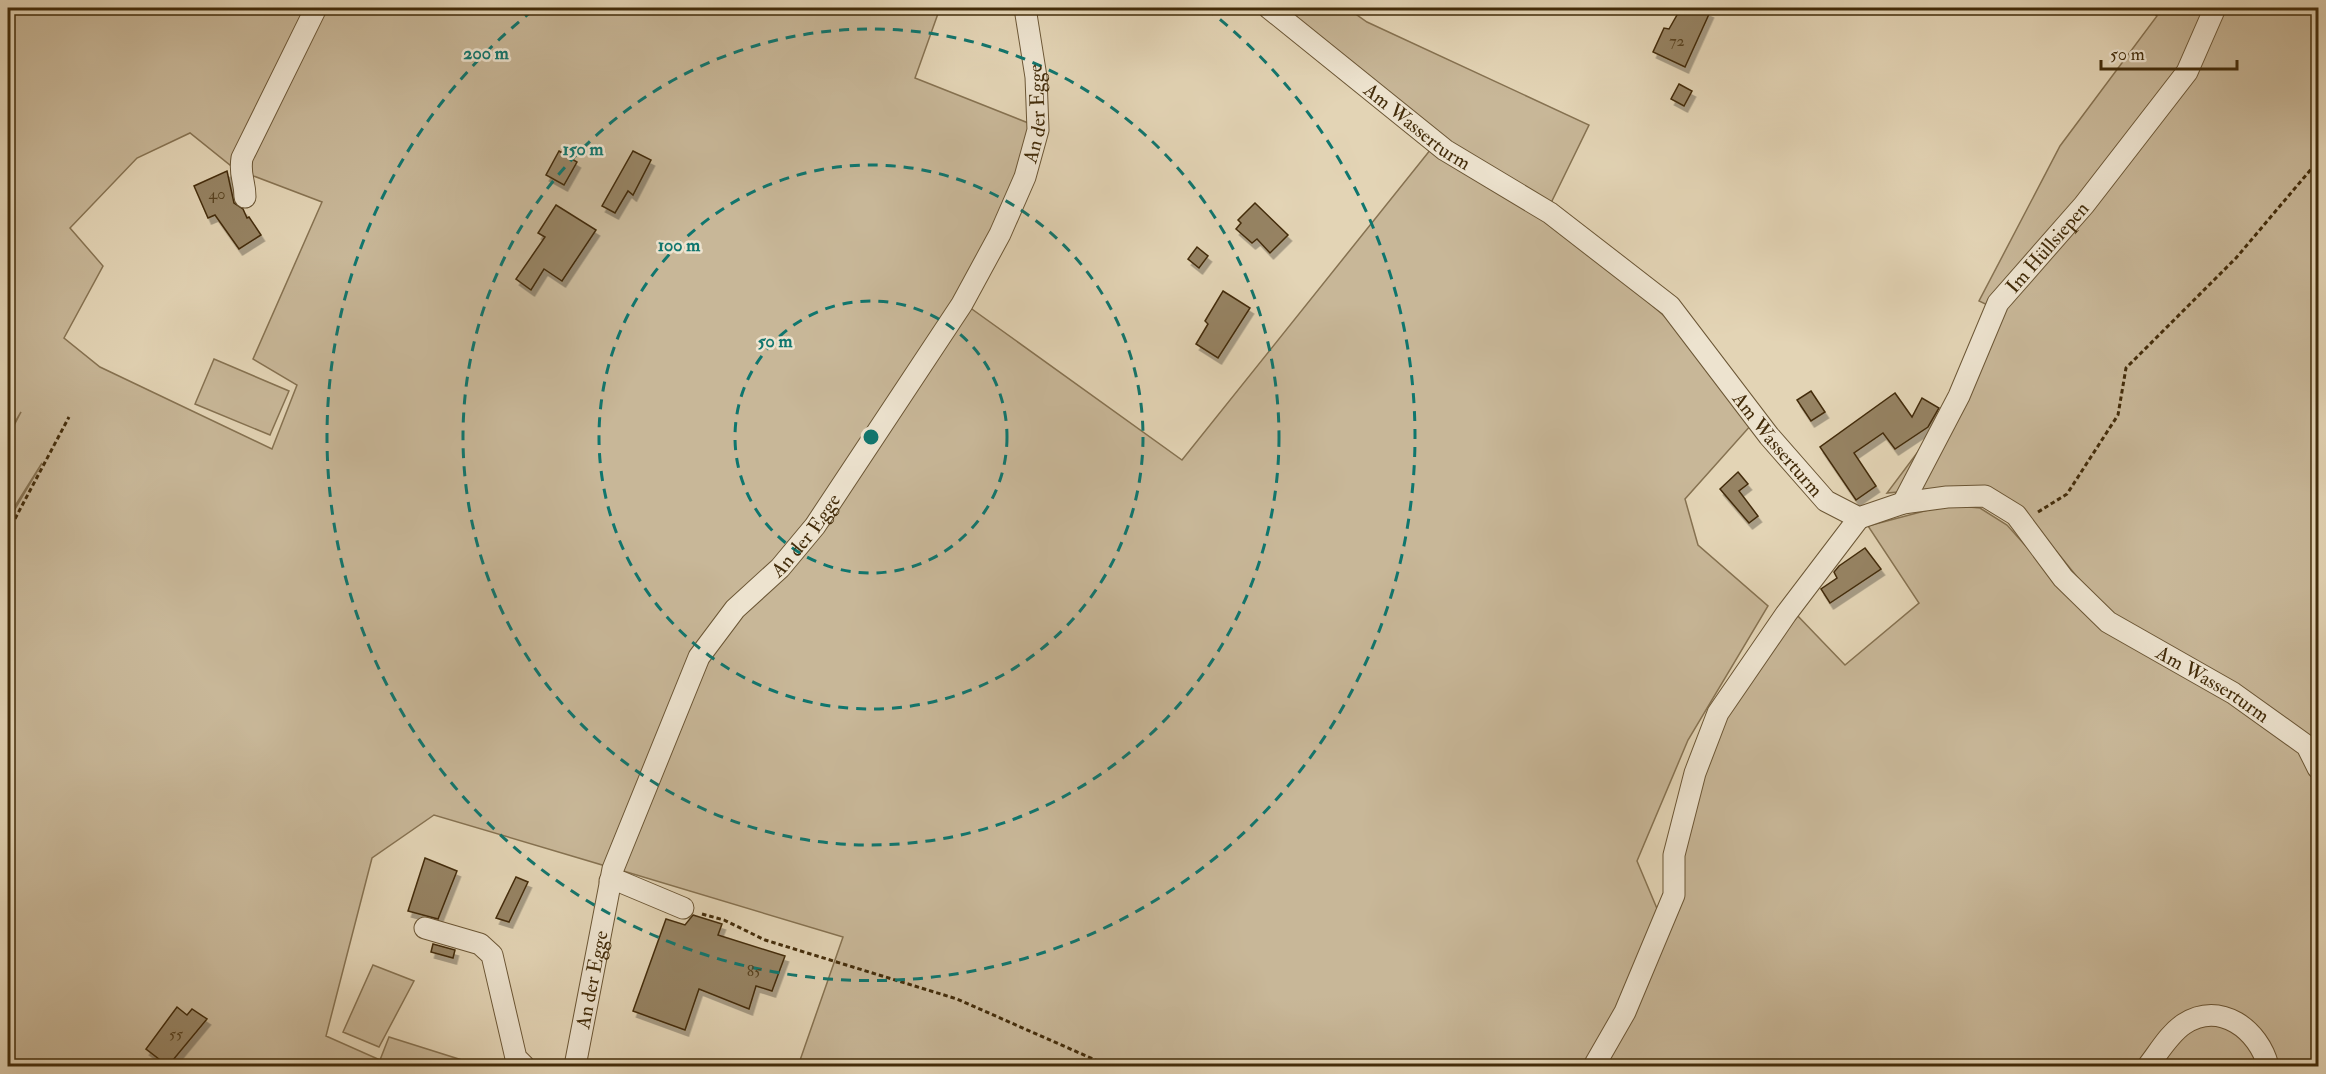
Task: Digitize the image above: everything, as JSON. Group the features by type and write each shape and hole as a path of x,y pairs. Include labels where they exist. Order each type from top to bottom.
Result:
{"street":[{"path":"245,197 245,187 239,174 242,158 316,8"},
{"name":"An der Egge","path":"575,1066 613,869 699,657 735,609 780,568 815,526 962,304 1000,234 1025,177 1038,130 1036,77 1025,8"},
{"name":"Am Wasserturm","path":"1269,8 1445,150 1550,213 1670,306 1769,436 1826,501 1859,518 1903,504 1947,497 1985,496 2016,515 2063,578 2108,622 2233,693 2307,746 2319,768"},
{"name":"Im Hüllsiepen","path":"1903,504 1959,396 1998,303 2084,205 2187,72 2215,8"},
{"path":"1594,1066 1625,1012 1674,895 1674,855 1695,773 1718,713 1786,614 1859,518"},
{"path":"610,881 621,882 683,908"},
{"path":"425,928 480,944 492,955 516,1058 524,1066"},
{"path":"2148,1066 2173,1033 2191,1020 2202,1016 2228,1019 2249,1031 2264,1053 2268,1066"}],"path":[{"path":"2016,515 2035,513 2067,494 2118,415 2126,368 2236,258 2319,161"},
{"path":"8,532 69,417"},
{"path":"683,908 724,920 765,940 957,999 1109,1066"}],"shaded area":[{"path":"8,8 310,8 230,165 190,133 137,158 70,228 103,266 64,338 100,367 272,449 297,385 253,359 322,202 243,172 323,8 940,8 915,78 1046,130 961,299 812,524 737,602 609,867 434,815 372,858 326,1036 380,1060 389,1037 481,1066 8,1066 8,521 42,463 8,517 8,437 21,412 8,434"},
{"path":"1280,8 1347,8 1367,22 1589,125 1550,205 1453,146"},
{"path":"2146,8 2318,8 2318,757 2104,610 2021,508 1942,488 1887,493 1926,441 1996,309 1979,301 2060,146 2157,16"},
{"path":"1431,149 1563,229 1690,338 1752,424 1685,499 1698,545 1768,606 1688,740 1637,861 1666,930 1681,851 1721,720 1793,611 1845,665 1919,603 1868,526 1947,505 1980,508 2007,525 2059,583 2302,751 2318,782 2318,1066 798,1066 843,937 620,870 721,632 969,307 1182,460"},
{"path":"214,359 289,391 270,435 195,404"},
{"path":"373,965 414,981 379,1047 343,1032"}],"building":[{"path":"1681,8 1700,8 1710,12 1685,67 1653,52 1664,28 1669,29"},
{"path":"1679,84 1692,91 1684,106 1671,99"},
{"path":"559,151 577,162 564,185 546,175"},
{"path":"633,151 651,160 633,195 628,191 615,213 602,206"},
{"path":"227,171 234,203 243,209 247,218 249,217 261,235 239,249 215,215 208,218 194,186"},
{"path":"1255,203 1288,235 1270,253 1257,239 1252,243 1236,229 1241,223 1238,220"},
{"path":"556,205 596,230 562,281 544,269 531,290 516,279 545,237 538,233"},
{"path":"1197,247 1208,256 1199,268 1188,259"},
{"path":"1223,291 1250,308 1218,358 1196,344 1208,324 1205,321"},
{"path":"1811,391 1825,412 1811,421 1797,400"},
{"path":"1895,393 1912,417 1922,398 1939,408 1928,427 1895,449 1883,433 1854,453 1876,486 1856,500 1820,447"},
{"path":"1738,472 1748,484 1739,491 1758,516 1749,523 1720,489"},
{"path":"1865,548 1881,569 1830,603 1821,589 1837,578 1834,572 1839,566"},
{"path":"425,858 457,871 438,919 408,911"},
{"path":"516,877 528,882 509,922 496,918"},
{"path":"693,915 722,924 718,935 785,956 772,991 756,986 749,1009 699,989 685,1030 633,1011 666,919 685,925"},
{"path":"433,944 455,950 453,958 431,952"},
{"path":"177,1007 187,1015 192,1009 207,1019 168,1066 146,1049"}]}
